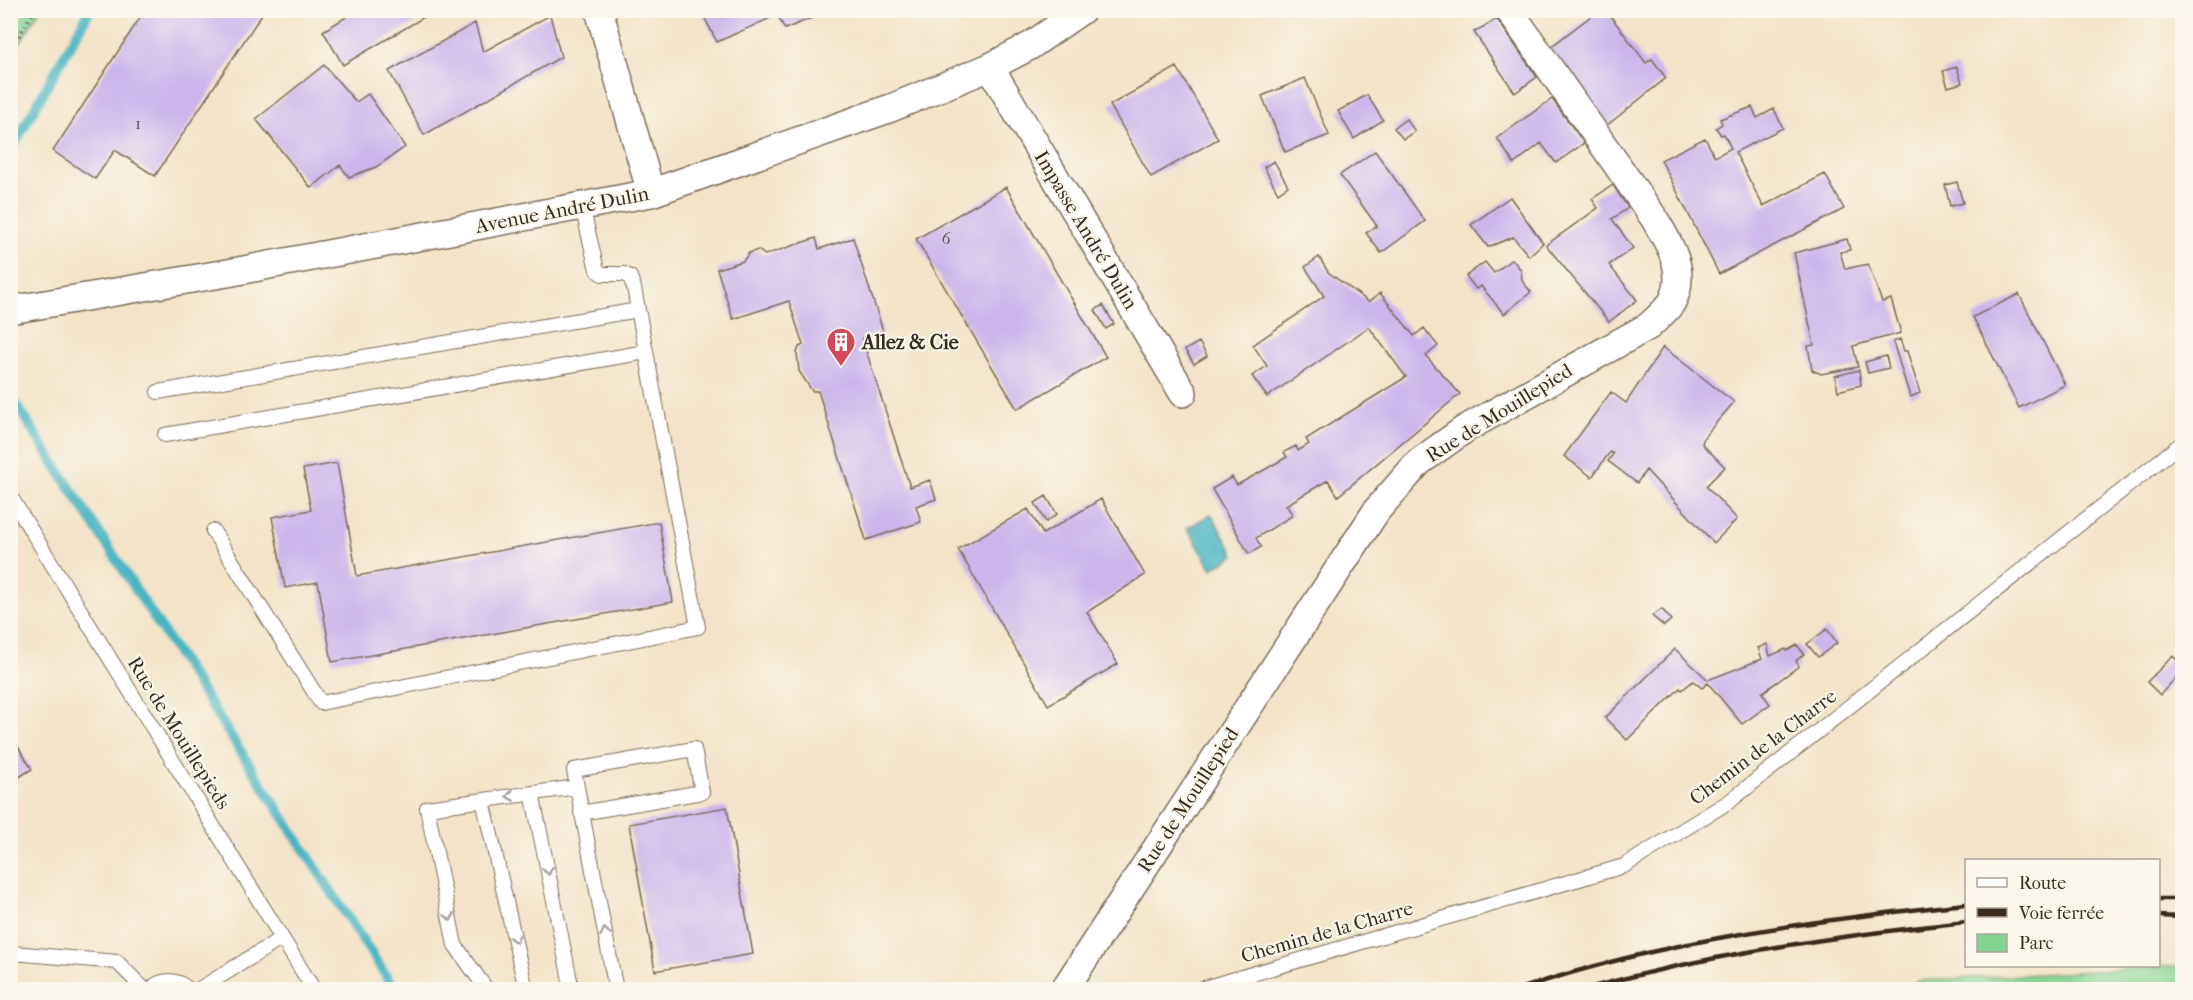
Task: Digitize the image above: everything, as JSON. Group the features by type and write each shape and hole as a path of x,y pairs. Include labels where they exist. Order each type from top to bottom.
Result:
{"street":[{"path":"599,10 651,193"},
{"name":"Avenue André Dulin","path":"10,310 233,273 651,193 891,108 990,67 1030,46 1082,10"},
{"name":"Rue de Mouillepied","path":"1064,990 1377,510 1419,462 1466,429 1648,326 1671,302 1679,276 1672,248 1654,218 1509,10"},
{"name":"Impasse André Dulin","path":"990,67 1183,393"}],"lane":[{"path":"213,531 321,703 698,627 630,277 624,274 602,274 597,270 582,206"},
{"path":"158,392 638,310"},
{"path":"165,435 646,352"},
{"name":"Chemin de la Charre","path":"1197,990 1624,866 1730,801 2182,443"},
{"name":"Rue de Mouillepieds","path":"10,496 314,990"},
{"path":"581,813 702,792 694,749 574,770 581,813 616,990"},
{"path":"487,990 455,945 427,808 577,787"},
{"path":"532,793 572,990"},
{"path":"483,800 526,990"},
{"path":"198,990 282,938"},
{"path":"10,956 13,953 117,962 145,990"},
{"path":"150,990 165,981 176,981 189,990"}],"path":[{"path":"10,52 34,10"}],"green space":[{"path":"10,11 39,11 11,58"},
{"path":"2182,966 2182,989 1910,989 1917,981"}],"water":[{"path":"1211,514 1235,555 1212,569 1187,528"}],"building":[{"path":"145,10 256,10 262,14 155,176 115,150 95,179 53,151"},
{"path":"358,10 436,10 343,65 323,31"},
{"path":"1599,10 1606,10 1646,63 1652,59 1666,78 1605,127 1548,49"},
{"path":"701,11 828,11 785,29 777,15 717,42"},
{"path":"550,15 561,57 424,135 389,71 475,23 483,52"},
{"path":"1497,19 1537,77 1515,93 1474,32"},
{"path":"324,65 356,102 368,94 405,147 376,167 349,177 340,165 311,188 256,119"},
{"path":"1177,67 1218,139 1151,177 1110,105"},
{"path":"1957,67 1962,83 1948,87 1943,71"},
{"path":"1305,78 1329,135 1285,152 1262,96"},
{"path":"1367,95 1383,120 1354,139 1338,111"},
{"path":"1552,99 1584,143 1556,163 1541,143 1514,164 1497,138"},
{"path":"1752,107 1757,118 1774,109 1783,128 1735,152 1763,206 1825,174 1844,209 1719,274 1661,160 1705,138 1715,157 1731,148 1724,134 1721,135 1716,128 1722,124 1720,119"},
{"path":"1406,119 1415,131 1403,139 1394,128"},
{"path":"1375,151 1425,221 1381,253 1366,233 1377,226 1340,175"},
{"path":"1274,161 1288,186 1278,193 1264,167"},
{"path":"1957,182 1963,203 1950,206 1945,185"},
{"path":"1613,185 1628,208 1612,219 1633,248 1609,265 1637,300 1609,322 1546,245 1598,208 1592,199"},
{"path":"1006,187 1106,357 1017,409 916,239"},
{"path":"1510,197 1543,243 1529,256 1513,237 1488,247 1471,225"},
{"name":"Allez & Cie","path":"816,238 819,249 853,238 883,331 862,338 910,487 930,480 936,499 916,506 921,522 866,540 818,391 812,391 799,371 797,353 799,347 803,345 789,301 733,319 717,269 743,261 749,253 758,250 765,255"},
{"path":"1847,239 1850,250 1840,252 1845,269 1868,264 1882,302 1891,299 1901,333 1853,346 1858,367 1821,374 1812,370 1808,346 1814,345 1794,253"},
{"path":"1319,257 1328,272 1369,302 1380,293 1414,336 1424,328 1438,346 1426,356 1460,394 1338,496 1328,480 1286,505 1293,515 1256,538 1261,547 1249,554 1212,489 1232,477 1237,485 1287,457 1284,452 1296,446 1298,451 1309,444 1306,439 1406,377 1369,327 1267,397 1252,376 1267,366 1253,345 1324,296 1305,267"},
{"path":"1512,259 1521,270 1522,281 1531,292 1504,314 1481,286 1476,289 1466,276 1485,262 1494,273"},
{"path":"2019,294 2065,385 2019,408 1973,317"},
{"path":"1103,305 1114,324 1106,329 1095,310"},
{"path":"1900,339 1904,351 1907,351 1920,393 1910,397 1893,342"},
{"path":"1199,342 1207,356 1194,364 1185,350"},
{"path":"1663,347 1734,402 1704,437 1702,444 1725,467 1706,486 1737,519 1714,543 1646,470 1637,483 1608,461 1613,454 1610,452 1592,477 1564,456 1611,392 1626,403"},
{"path":"1886,356 1889,368 1868,373 1865,362"},
{"path":"1859,370 1861,385 1838,391 1835,376"},
{"path":"337,463 357,576 659,522 673,602 332,662 318,582 285,588 272,517 311,510 303,469"},
{"path":"1046,496 1057,514 1046,522 1035,503"},
{"path":"1101,499 1145,575 1087,612 1118,664 1048,705 958,549 1028,509 1043,534"},
{"path":"1662,609 1671,620 1664,626 1652,616"},
{"path":"1827,629 1837,643 1818,657 1807,644"},
{"path":"1767,644 1770,656 1797,645 1804,654 1796,661 1799,666 1762,693 1770,704 1742,724 1708,683 1702,688 1693,681 1682,690 1680,688 1627,740 1605,718 1675,649 1708,680 1762,659 1758,648"},
{"path":"2173,656 2182,665 2182,671 2160,695 2147,682"},
{"path":"10,734 32,769 10,783"},
{"path":"727,807 753,954 655,971 629,824"}],"waterway":[{"path":"10,152 90,10"},
{"path":"10,395 395,990"}],"railway":[{"path":"2160,899 2182,899"},
{"path":"1517,990 1627,958 1739,934 1853,917 1965,904"},
{"path":"2160,916 2182,917"},
{"path":"1582,990 1724,956 1869,933 1965,922"}],"place":[{"name":"Allez & Cie","path":"841,368"}]}
